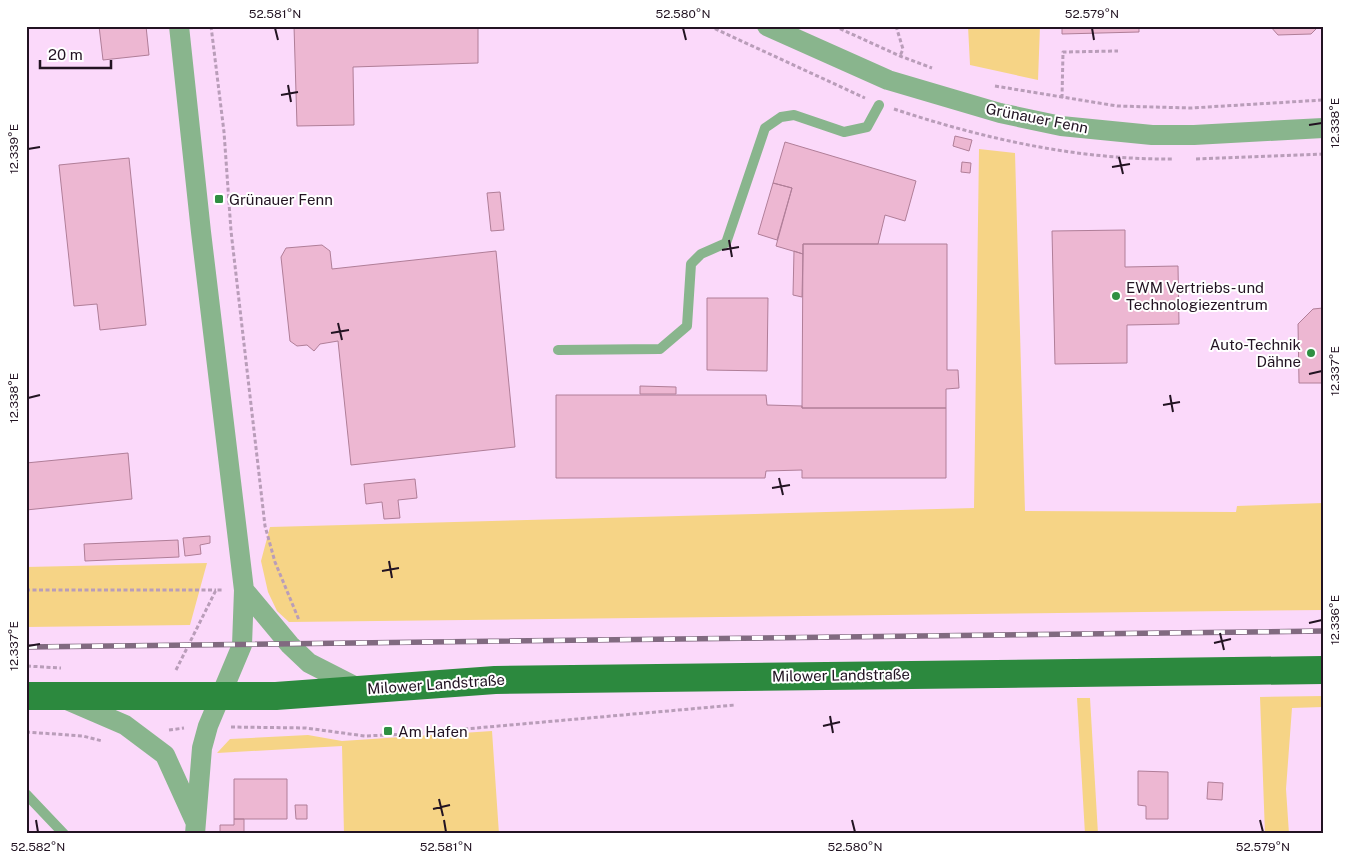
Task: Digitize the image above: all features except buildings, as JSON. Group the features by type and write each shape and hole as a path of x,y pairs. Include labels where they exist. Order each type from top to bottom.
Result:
{"main road":[{"name":"Milower Landstraße","path":"26,696 176,698 276,696 495,680 1323,670"}],"street":[{"path":"180,26 202,242 244,590 242,645 208,726 202,748 195,828"},
{"name":"Grünauer Fenn","path":"767,26 888,80 1000,113 1061,126 1152,135 1194,135 1323,128"},
{"name":"Milower Landstraße","path":"244,590 290,645 309,662 360,689"},
{"name":"Milower Landstraße","path":"58,696 125,725 165,755 195,828"}],"lane":[{"path":"558,350 660,349 687,326 691,264 701,254 726,243 765,128 781,117 794,115 844,132 867,127 879,105"},
{"path":"26,794 64,834"}],"path":[{"path":"211,26 224,132 231,231 265,526 275,562 302,627 290,645"},
{"path":"709,26 879,105"},
{"path":"834,26 900,56 939,70"},
{"path":"888,80 903,49 896,26"},
{"path":"1062,98 1062,52 1118,52"},
{"path":"990,85 1117,106 1191,108 1323,100"},
{"path":"26,590 244,590"},
{"path":"176,728 176,669 216,590"},
{"path":"276,696 276,728"},
{"path":"208,726 306,728 366,736 409,734 740,704"}],"shaded area":[{"path":"968,26 1040,26 1038,80 970,65"},
{"path":"979,149 1015,153 1025,511 1236,512 1237,506 1323,503 1323,610 289,622 277,611 268,592 261,561 270,527 974,508"},
{"path":"207,563 190,625 26,627 26,567"},
{"path":"1323,696 1323,707 1292,708 1286,789 1289,834 1265,834 1260,697"},
{"path":"1077,698 1090,698 1098,834 1085,834"},
{"path":"492,731 499,834 344,834 342,746 217,753 230,739 308,735 342,741"}],"railway":[{"path":"26,647 1323,631"}],"place":[{"name":"Grünauer Fenn","path":"219,199"},
{"name":"EWM Vertriebs- und Technologiezentrum","path":"1116,296"},
{"name":"Auto-Technik Dähne","path":"1311,353"},
{"name":"Am Hafen","path":"388,731"}]}
